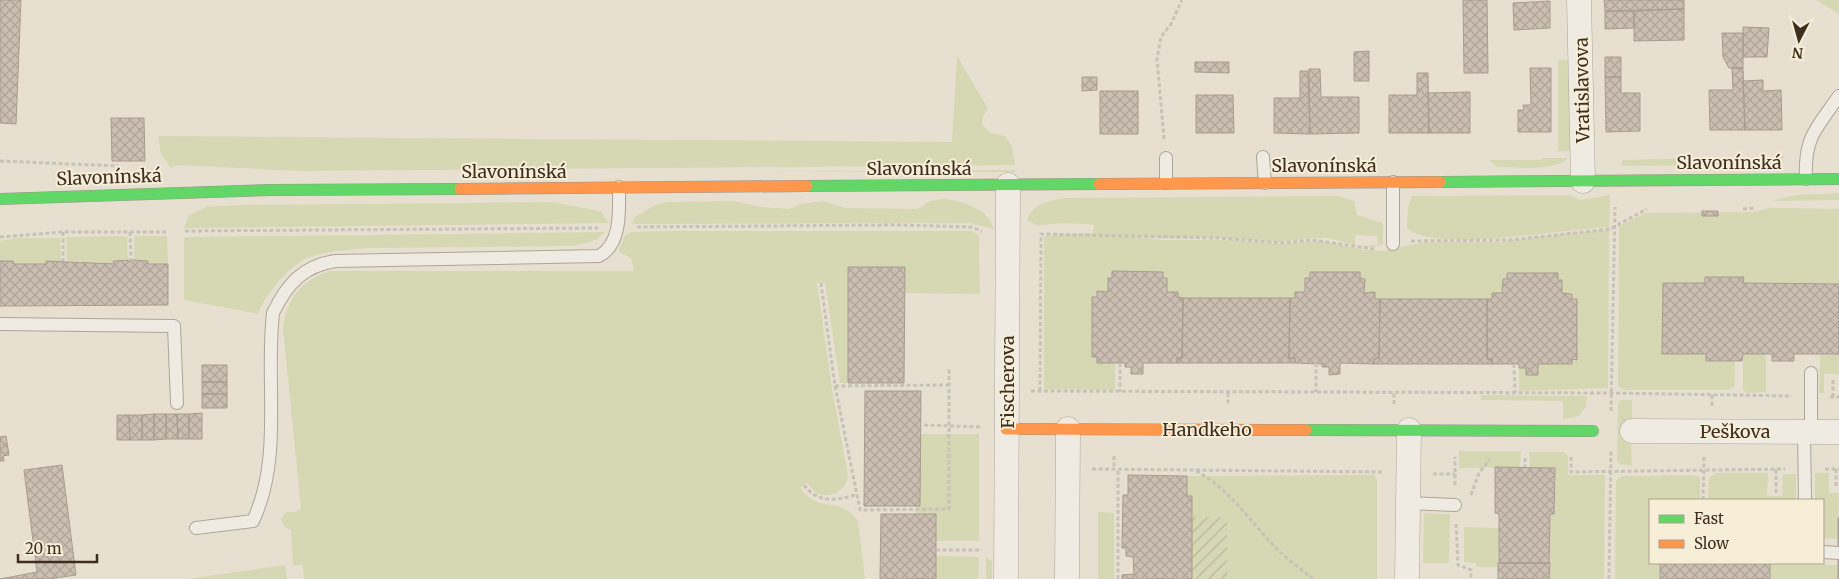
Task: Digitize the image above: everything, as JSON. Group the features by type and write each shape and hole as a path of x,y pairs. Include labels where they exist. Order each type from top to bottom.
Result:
{"main road":[{"name":"Slavonínská","path":"0,198 272,190 1839,179"},
{"name":"Handkeho","path":"1006,429 1593,431"}],"street":[{"name":"Vratislavova","path":"1579,0 1583,181"},
{"name":"Fischerova","path":"1006,579 1008,185"},
{"path":"1067,579 1068,429"},
{"path":"1407,579 1408,430"},
{"name":"Peškova","path":"1632,431 1839,432"}],"lane":[{"path":"1806,179 1805,153 1809,140 1839,96"},
{"path":"1263,157 1265,183"},
{"path":"1166,158 1166,183"},
{"path":"1393,182 1393,244"},
{"path":"196,528 253,521 263,498 270,439 273,313 292,281 305,270 321,263 335,261 599,256 611,245 617,227 619,187"},
{"path":"0,324 174,326 177,403"},
{"path":"1805,499 1811,373"},
{"path":"1408,503 1455,505"},
{"path":"1824,552 1838,553"}],"path":[{"path":"1166,158 1157,59 1161,37 1171,24 1182,0"},
{"path":"1612,393 1615,198"},
{"path":"1616,224 1610,229 1510,240 1434,240 1393,244 1380,250 1312,240 1283,243 1218,238 1041,234 1040,390 1120,392 1612,393 1800,396"},
{"path":"631,228 898,225 971,227 984,232"},
{"path":"185,231 608,228"},
{"path":"0,237 63,232 166,232"},
{"path":"63,232 63,261"},
{"path":"130,232 131,260"},
{"path":"821,283 836,386 855,495 860,510 949,509 949,369"},
{"path":"1120,363 1120,392"},
{"path":"1316,364 1316,392"},
{"path":"1514,364 1515,393"},
{"path":"1833,379 1833,397"},
{"path":"836,386 948,385"},
{"path":"924,425 983,427"},
{"path":"1571,449 1571,472 1786,469"},
{"path":"1703,499 1704,454"},
{"path":"1470,498 1479,473 1492,456"},
{"path":"1090,469 1392,472"},
{"path":"1776,469 1776,493"},
{"path":"1836,469 1836,488"},
{"path":"1118,470 1118,579"},
{"path":"1195,470 1207,477 1225,493 1280,552 1313,579"},
{"path":"1609,579 1611,472"},
{"path":"1431,474 1455,474"},
{"path":"804,484 811,494 824,500 855,495"},
{"path":"1455,505 1458,565 1471,570 1471,579"},
{"path":"1456,530 1459,524"},
{"path":"936,550 983,550"}],"green space":[{"path":"1816,0 1839,0 1839,14"},
{"path":"957,56 988,109 983,116 982,125 991,133 1005,136 1012,147 1015,165 303,171 178,165 171,168 161,154 158,136 952,142"},
{"path":"1558,60 1571,60 1572,151 1558,151"},
{"path":"1785,156 1778,164 1713,164 1713,159 1778,159 1777,157"},
{"path":"1542,158 1568,158 1554,165 1535,168 1497,167 1489,160 1541,160"},
{"path":"1698,158 1698,165 1622,166 1622,160"},
{"path":"1016,170 1015,172 760,172"},
{"path":"1839,193 1839,200 1771,201 1795,195"},
{"path":"1569,195 1580,200 1610,195 1609,227 1503,238 1472,239 1444,239 1422,235 1407,228 1408,207 1412,196"},
{"path":"1338,196 1354,201 1357,215 1383,223 1383,244 1374,247 1360,246 1378,245 1377,236 1355,235 1355,245 1328,238 1279,242 1211,237 1162,238 1111,235 1164,240 1233,240 1277,244 1319,241 1365,250 1385,251 1425,242 1500,242 1609,230 1608,388 1519,391 1519,368 1526,368 1526,375 1537,375 1538,364 1572,364 1572,359 1577,359 1577,300 1572,299 1572,294 1562,293 1562,280 1526,273 1507,273 1507,279 1503,280 1502,293 1492,299 1375,299 1374,292 1364,293 1365,279 1360,278 1360,272 1310,272 1305,292 1295,292 1295,298 1183,298 1178,297 1178,292 1167,292 1167,278 1163,278 1163,272 1112,271 1112,278 1108,278 1108,292 1098,291 1097,297 1092,297 1092,357 1115,363 1115,390 1044,389 1044,236 1093,233 1094,225 1066,223 1038,226 1027,220 1033,210 1048,202 1065,198"},
{"path":"944,199 974,207 986,215 994,229 969,223 632,224 635,217 653,206 667,202 733,201 761,207 789,209 801,204 824,201 845,208 917,209 930,201"},
{"path":"551,202 601,212 609,223 184,228 189,215 206,207"},
{"path":"1770,208 1839,209 1839,284 1743,283 1743,277 1705,277 1705,283 1663,283 1663,353 1706,354 1706,361 1735,361 1734,387 1728,390 1626,390 1618,387 1619,226 1646,213 1753,212"},
{"path":"972,231 979,236 980,294 904,293 848,383 840,383 825,283 817,283 832,389 848,476 844,486 833,494 817,494 807,483 800,487 814,501 843,508 858,521 865,579 304,579 303,565 293,565 291,530 285,527 281,519 286,512 295,512 301,508 283,329 288,308 297,292 303,286 330,271 634,271 631,258 621,253 619,249 625,235 632,232"},
{"path":"605,232 596,240 574,246 368,248 317,255 303,260 279,281 266,298 258,314 184,300 184,237"},
{"path":"127,236 128,261 114,261 114,264 81,264 81,261 67,261 66,237"},
{"path":"134,236 167,236 168,264 148,264 148,261 134,260"},
{"path":"17,238 60,238 61,261 47,261 46,264 14,264 13,261 0,261 0,241"},
{"path":"1743,354 1766,354 1766,392 1746,393 1743,389"},
{"path":"1839,354 1839,374 1824,374 1824,393 1819,393 1820,355"},
{"path":"1481,395 1587,396 1586,406 1579,416 1563,419 1563,401 1481,400"},
{"path":"1621,400 1632,400 1632,421 1630,422 1632,466 1619,464 1617,460 1618,404"},
{"path":"920,434 979,434 979,541 936,541 936,515 916,514 916,506 920,506"},
{"path":"1459,451 1521,451 1520,467 1459,468"},
{"path":"1529,452 1564,452 1568,456 1568,475 1605,475 1604,579 1549,579 1550,514 1554,514 1555,468 1530,467"},
{"path":"1716,473 1768,473 1767,496 1782,496 1783,474 1796,474 1796,499 1708,499 1709,478"},
{"path":"1815,473 1829,473 1829,493 1839,493 1838,539 1824,538 1824,499 1815,499"},
{"path":"1374,475 1377,480 1377,579 1192,579 1192,496 1187,496 1187,476"},
{"path":"1693,475 1700,477 1700,499 1649,499 1649,564 1660,564 1660,579 1615,579 1616,481 1622,476"},
{"path":"1098,512 1114,513 1114,579 1098,579"},
{"path":"1424,513 1450,514 1449,563 1423,563"},
{"path":"1192,517 1227,517 1227,579 1192,579"},
{"path":"1464,527 1499,528 1498,567 1477,567 1476,563 1464,562"},
{"path":"936,556 979,557 978,579 936,579"},
{"path":"986,557 992,561 992,579 986,579"},
{"path":"285,565 287,579 187,579"},
{"path":"1770,565 1838,565 1838,579 1770,579"}],"building":[{"path":"0,0 21,0 16,124 0,123"},
{"path":"1463,0 1487,0 1488,73 1464,73"},
{"path":"1604,0 1684,0 1684,9 1605,11"},
{"path":"1550,1 1550,28 1514,30 1513,3"},
{"path":"1684,9 1684,40 1634,41 1634,11"},
{"path":"1605,11 1634,11 1634,28 1605,29"},
{"path":"1743,27 1769,28 1767,57 1743,57"},
{"path":"1722,33 1743,33 1743,68 1729,68 1723,57"},
{"path":"1369,51 1369,81 1354,81 1354,52"},
{"path":"1605,57 1621,57 1621,77 1605,77"},
{"path":"1195,62 1229,62 1229,73 1195,72"},
{"path":"1530,68 1551,68 1551,132 1518,132 1518,110 1524,110 1523,105 1531,105"},
{"path":"1732,68 1743,68 1745,130 1710,130 1709,90 1733,90"},
{"path":"1309,69 1320,69 1321,97 1359,97 1359,133 1310,134"},
{"path":"1300,71 1308,71 1310,134 1274,133 1274,98 1300,98"},
{"path":"1417,73 1428,73 1429,133 1389,133 1389,95 1417,95"},
{"path":"1082,77 1097,77 1097,90 1082,91"},
{"path":"1605,77 1621,77 1621,93 1640,93 1640,131 1606,132"},
{"path":"1763,80 1763,91 1781,90 1782,130 1745,130 1743,81"},
{"path":"1100,91 1138,91 1138,134 1100,134"},
{"path":"1470,92 1470,133 1429,133 1428,93"},
{"path":"1196,95 1233,95 1234,133 1196,133"},
{"path":"111,118 144,118 145,161 112,161"},
{"path":"1702,211 1718,211 1718,216 1702,216"},
{"path":"0,261 13,261 14,264 46,264 46,261 114,264 113,261 148,261 148,264 168,264 168,305 0,306"},
{"path":"848,267 905,267 904,383 848,383"},
{"path":"1112,271 1163,272 1163,278 1167,278 1167,292 1178,292 1178,297 1183,298 1182,358 1177,358 1177,363 1143,363 1143,374 1131,374 1131,367 1125,367 1125,363 1097,363 1097,357 1092,357 1092,297 1097,297 1097,291 1108,292 1108,278 1112,278"},
{"path":"1310,272 1360,272 1360,278 1365,279 1364,293 1375,292 1375,299 1380,299 1379,358 1374,359 1374,364 1340,363 1340,374 1329,375 1329,367 1322,367 1322,364 1295,363 1295,358 1289,358 1290,298 1295,298 1295,292 1305,292 1305,278 1310,278"},
{"path":"1507,273 1558,273 1558,280 1562,280 1562,293 1572,294 1572,299 1577,299 1577,360 1572,359 1572,364 1538,364 1538,375 1526,375 1526,368 1519,368 1519,364 1492,364 1492,359 1487,359 1487,299 1492,299 1492,293 1502,293 1503,279 1507,279"},
{"path":"1705,277 1744,277 1743,283 1839,284 1839,354 1794,354 1794,361 1772,361 1772,354 1743,354 1742,361 1706,361 1706,354 1662,354 1663,283 1705,283"},
{"path":"1183,298 1290,298 1289,358 1295,358 1295,363 1177,363 1177,358 1182,358"},
{"path":"1380,299 1487,299 1487,359 1492,359 1492,364 1374,364 1374,359 1379,358"},
{"path":"202,365 227,365 227,382 202,382"},
{"path":"202,382 227,382 227,394 202,394"},
{"path":"865,391 921,391 920,506 864,506"},
{"path":"202,394 227,394 227,408 202,408"},
{"path":"202,413 202,439 189,439 189,414"},
{"path":"154,414 166,414 166,439 154,440"},
{"path":"154,414 154,440 142,440 142,415"},
{"path":"166,414 177,414 178,439 166,439"},
{"path":"177,414 189,414 189,439 178,439"},
{"path":"117,415 129,415 130,440 117,440"},
{"path":"129,415 142,415 142,440 130,440"},
{"path":"6,436 9,455 3,456 4,461 0,461 0,437"},
{"path":"62,465 76,575 49,579 0,579 37,572 24,470"},
{"path":"1495,467 1555,468 1554,514 1550,514 1549,563 1499,563 1499,514 1495,513"},
{"path":"1128,475 1187,476 1187,496 1192,496 1192,579 1122,579 1122,575 1134,574 1133,557 1126,556 1126,548 1122,548 1123,495 1128,495"},
{"path":"881,514 936,514 936,579 880,579"},
{"path":"1839,518 1839,579 1838,579"},
{"path":"1498,563 1550,563 1549,579 1498,579"},
{"path":"1660,564 1770,564 1770,579 1660,579"}],"traffic: fast":[{"path":"1440,182 1839,179"},
{"path":"807,186 1099,184"},
{"path":"0,199 272,190 460,189"},
{"path":"1306,430 1593,431"}],"traffic: slow":[{"path":"1099,184 1440,182"},
{"path":"460,189 807,186"},
{"path":"1006,429 1306,430"}]}
